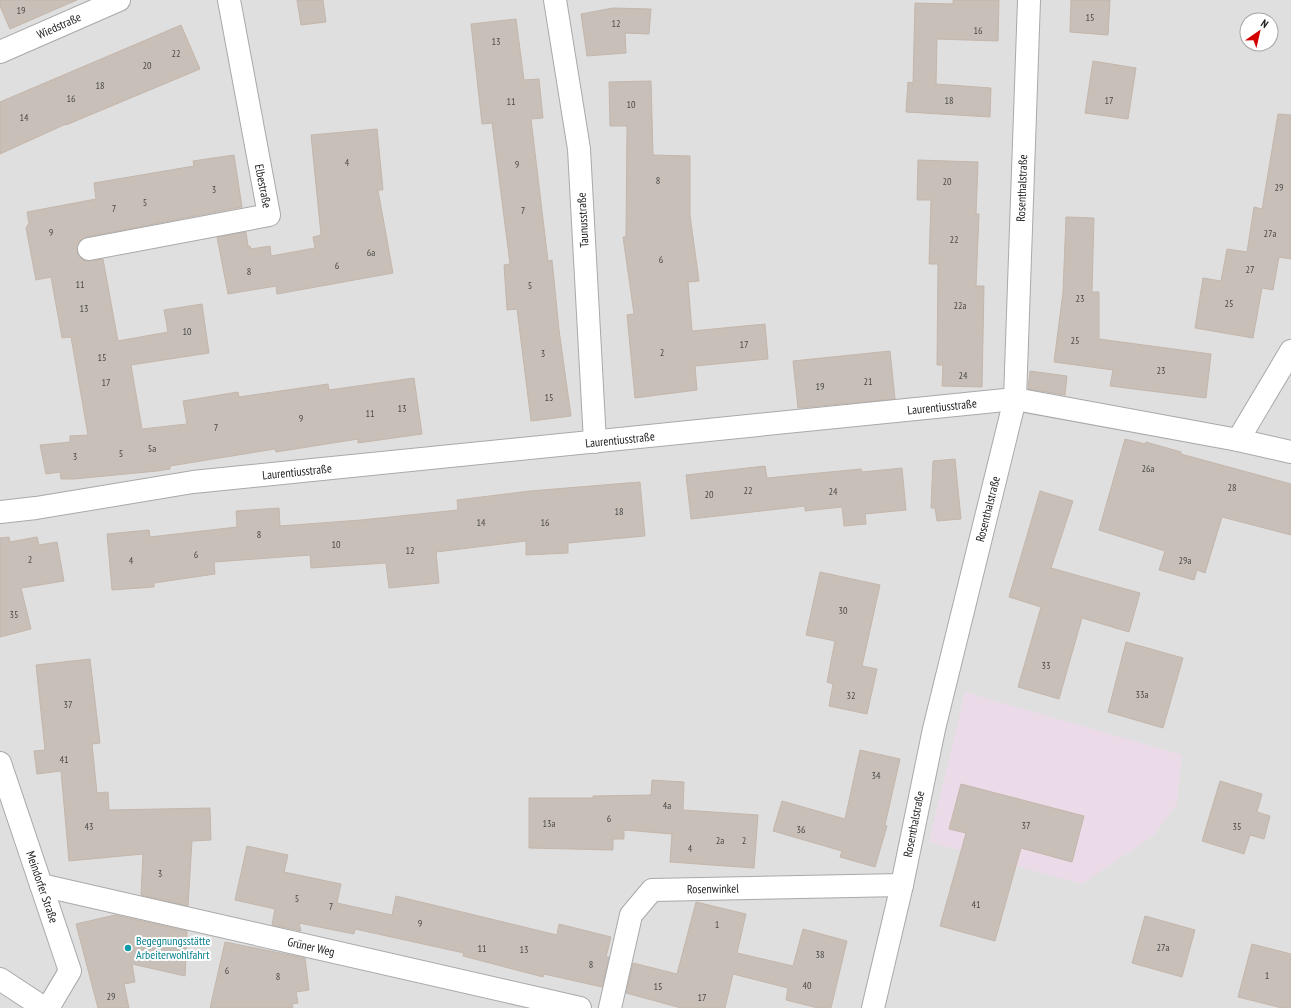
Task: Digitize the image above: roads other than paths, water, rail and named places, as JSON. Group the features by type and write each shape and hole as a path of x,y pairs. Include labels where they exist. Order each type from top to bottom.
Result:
{"street":[{"name":"Wiedstraße","path":"0,52 119,0"},
{"name":"Elbestraße","path":"89,249 269,215 228,0"},
{"name":"Taunusstraße","path":"555,0 579,149 595,442"},
{"name":"Rosenthalstraße","path":"873,1008 902,885 934,729 1015,399 1029,0"},
{"path":"1238,440 1291,351"},
{"name":"Laurentiusstraße","path":"0,512 36,508 193,482 1015,399 1238,440 1291,452"},
{"name":"Meindorfer Straße","path":"0,763 70,970 48,1008"},
{"name":"Grüner Weg","path":"41,885 580,1008"},
{"name":"Rosenwinkel","path":"610,1008 631,915 652,890 902,885"},
{"path":"0,979 44,1008"}],"place":[{"name":"Begegnungsstätte Arbeiterwohlfahrt","path":"128,948"}]}
